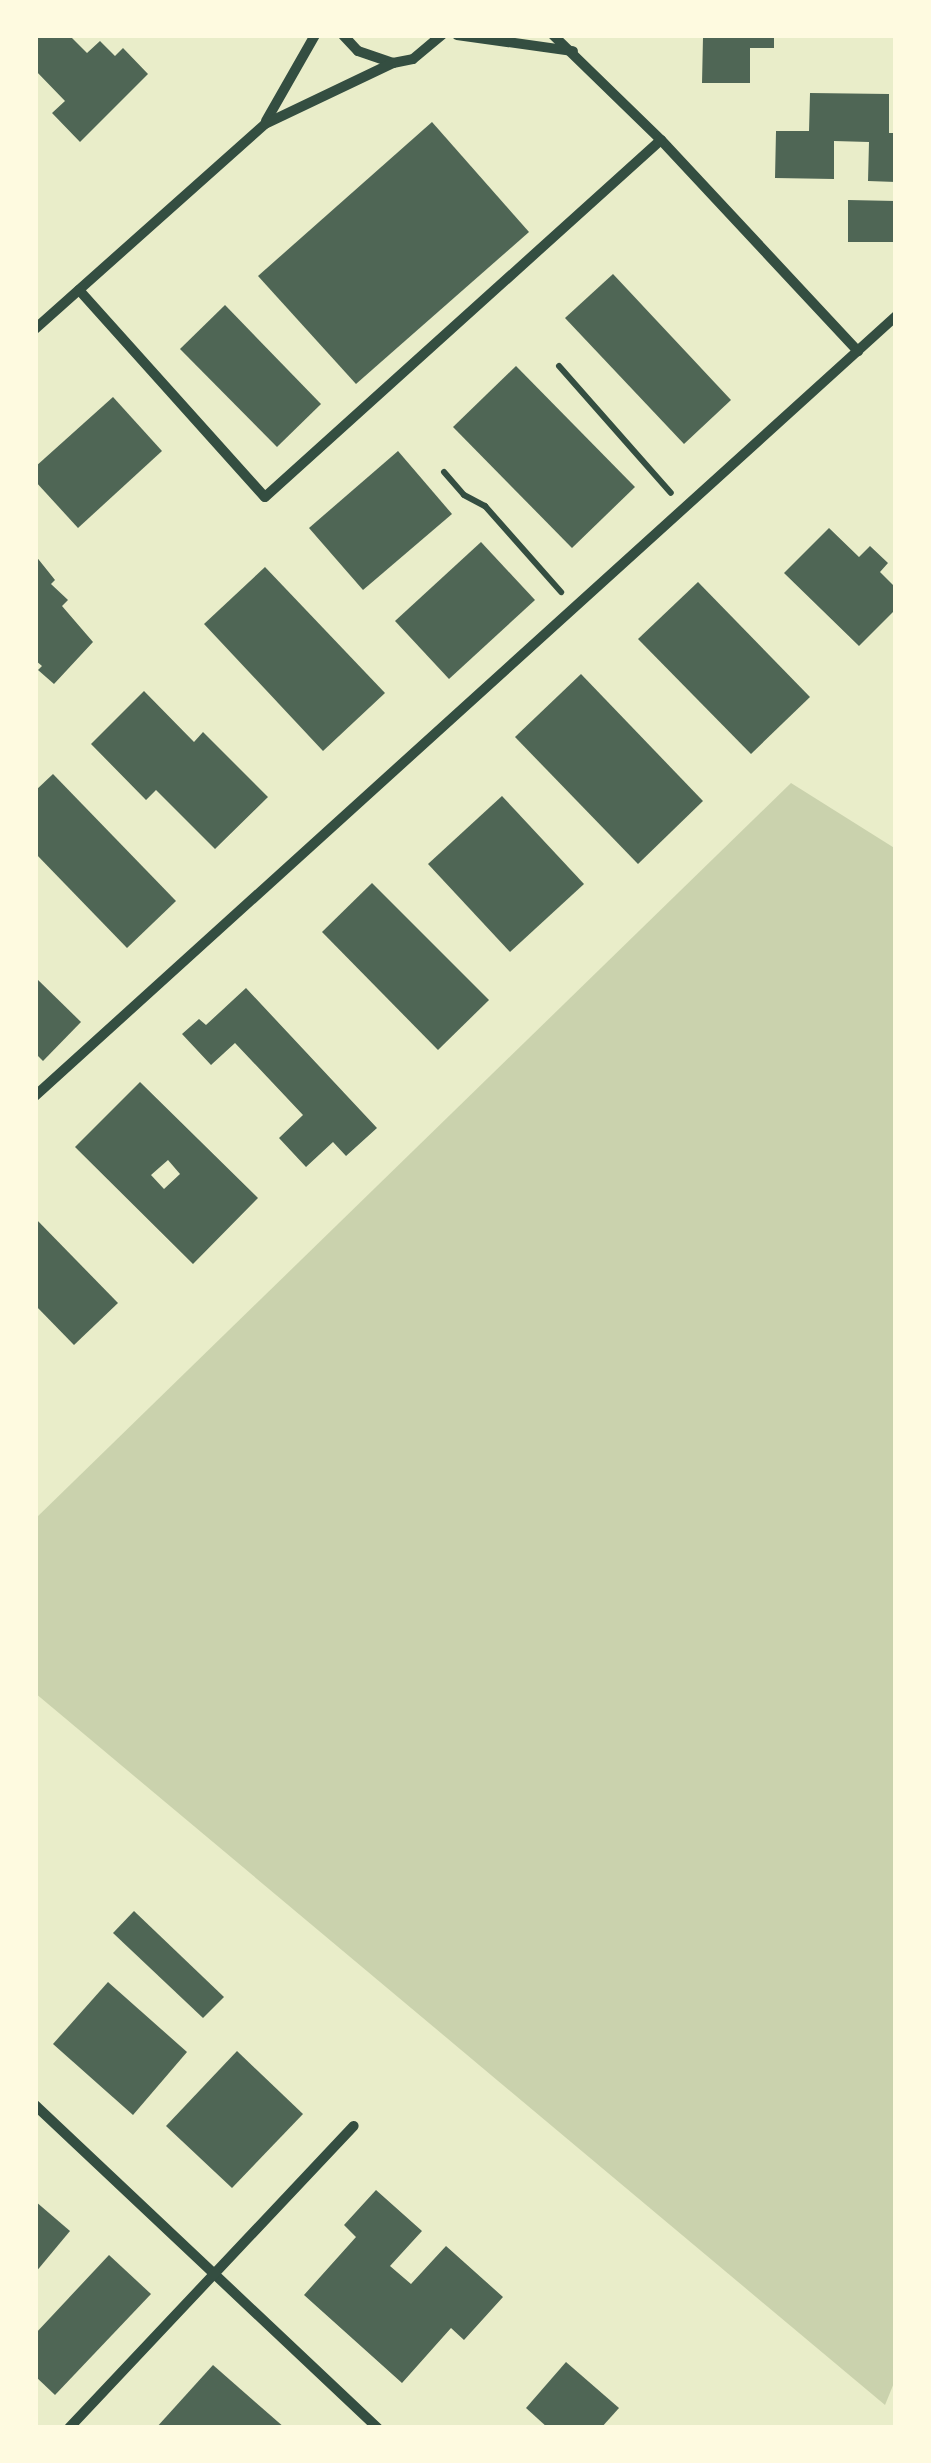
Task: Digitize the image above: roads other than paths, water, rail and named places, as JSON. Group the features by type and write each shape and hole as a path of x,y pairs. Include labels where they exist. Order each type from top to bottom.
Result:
{"street":[{"path":"265,124 315,35"},
{"path":"343,35 358,51 393,63"},
{"path":"35,329 265,124 393,63 414,59 442,35"},
{"path":"457,35 574,51"},
{"path":"554,35 660,140 858,351"},
{"path":"79,290 265,498 660,140"},
{"path":"35,1096 896,316"},
{"path":"35,2105 378,2428"},
{"path":"69,2428 354,2126"}]}
